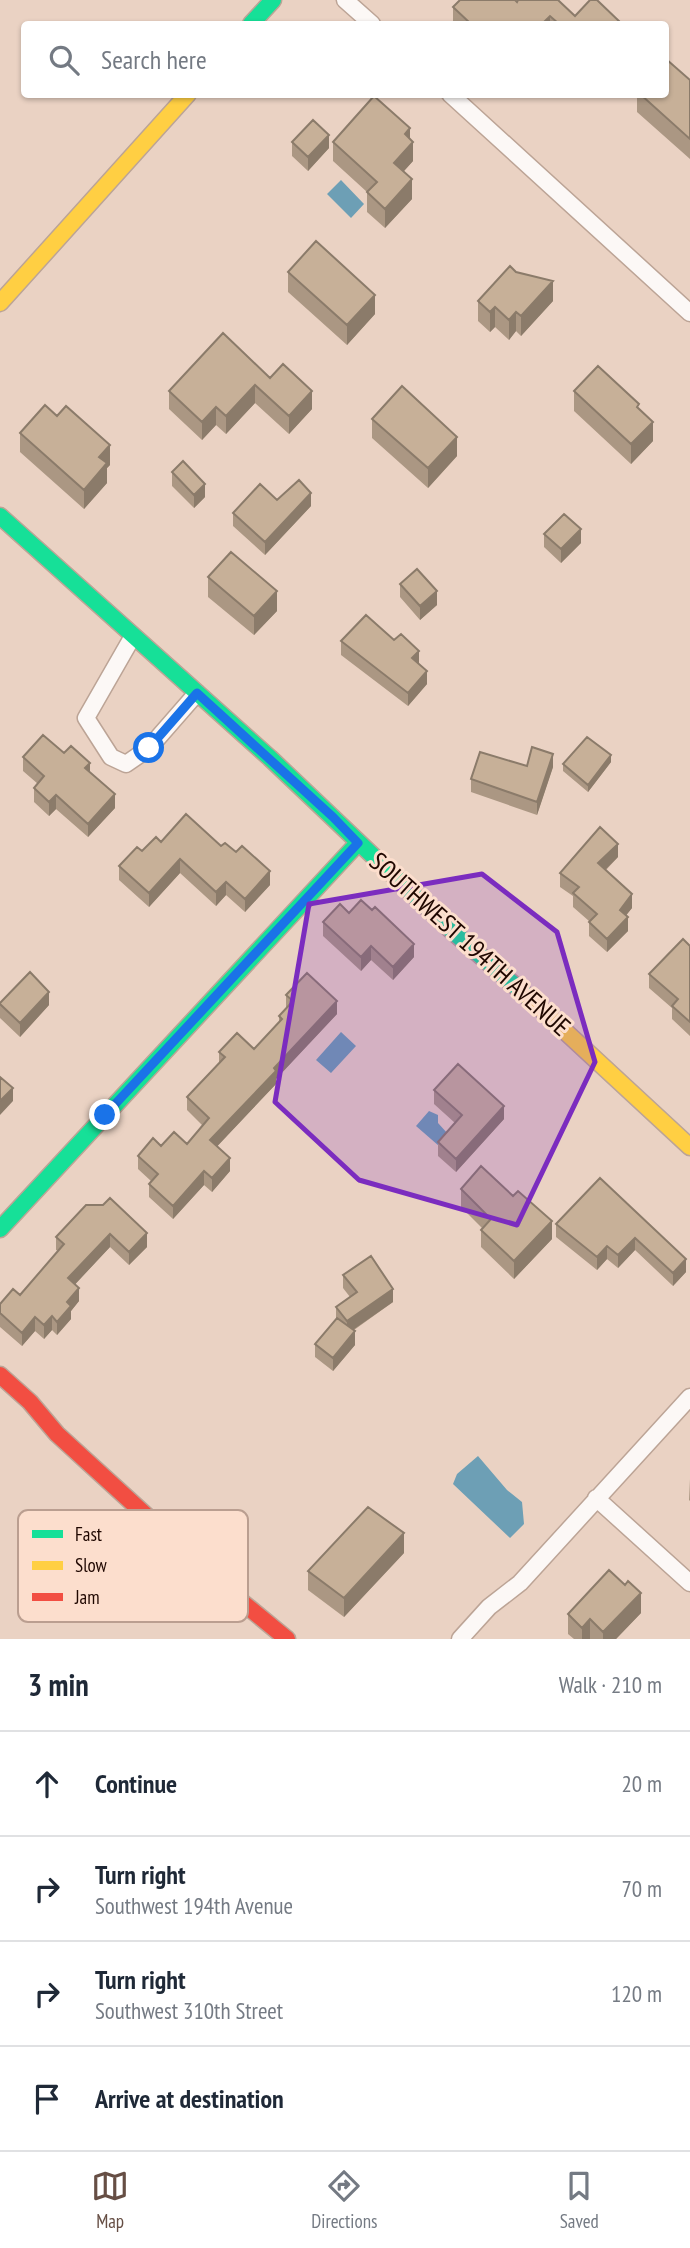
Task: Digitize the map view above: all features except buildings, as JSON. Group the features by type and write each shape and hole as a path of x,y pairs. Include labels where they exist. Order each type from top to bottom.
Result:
{"street":[{"path":"254,21 273,0"},
{"path":"345,0 369,21"},
{"path":"0,303 184,98"},
{"path":"454,98 690,313"},
{"name":"SOUTHWEST 194TH AVENUE","path":"0,516 333,817 358,843 690,1147"},
{"path":"133,636 86,718 111,757 126,764 149,748 197,693"},
{"path":"0,1229 358,843"},
{"path":"0,1375 30,1402 57,1434 140,1510"},
{"path":"460,1639 489,1607 520,1583 690,1397"},
{"path":"596,1498 690,1583"},
{"path":"248,1607 287,1639"}],"highlighted area":[{"path":"482,874 557,932 595,1062 517,1225 359,1180 275,1102 309,904"}],"water":[{"path":"341,180 364,204 351,218 327,194"},
{"path":"341,1032 356,1046 331,1073 316,1060"},
{"path":"429,1111 438,1115 438,1123 448,1134 439,1146 416,1126"},
{"path":"478,1456 507,1490 522,1502 524,1524 510,1538 453,1484 457,1474"}],"traffic: fast":[{"path":"254,21 273,0"},
{"path":"0,516 270,758 451,930 528,997"},
{"path":"0,1229 358,843"}],"traffic: slow":[{"path":"0,303 184,98"},
{"path":"528,997 690,1147"}],"traffic: jam":[{"path":"0,1375 30,1402 57,1434 140,1510"},
{"path":"248,1607 287,1639"}],"route":[{"path":"105,1115 358,843 270,758 197,693 149,748"}]}
